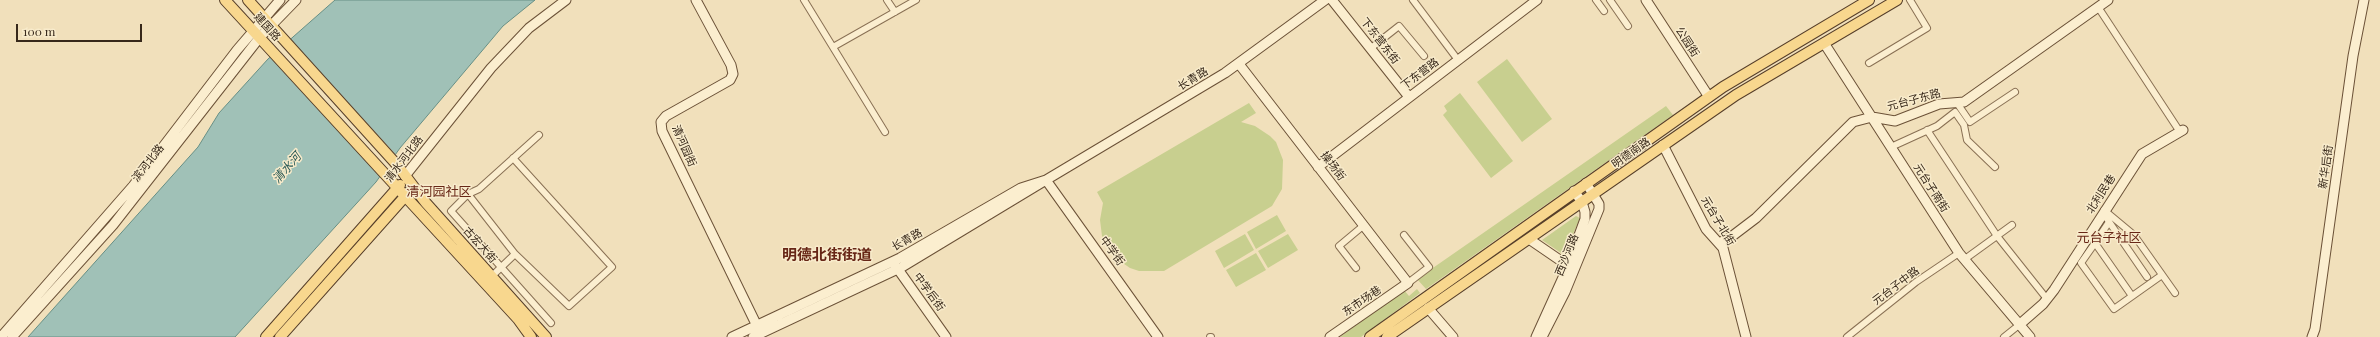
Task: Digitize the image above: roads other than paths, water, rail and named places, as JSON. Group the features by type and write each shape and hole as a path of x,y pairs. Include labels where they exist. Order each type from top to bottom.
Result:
{"main road":[{"name":"建国路","path":"225,0 274,52 387,178"},
{"name":"建国路","path":"248,0 398,166"},
{"name":"明德南路","path":"1370,337 1574,191 1709,97 1869,0"},
{"name":"明德南路","path":"1387,337 1736,95 1897,0"},
{"name":"古宏大街","path":"398,166 440,218 546,337"},
{"name":"清水河北路","path":"266,337 397,189 405,176"},
{"name":"古宏大街","path":"387,178 518,319 532,337"},
{"path":"280,337 414,187"}],"street":[{"name":"滨河北路","path":"12,337 113,225 256,33 263,17 280,0"},
{"name":"滨河北路","path":"1,337 134,186 256,33 271,25 296,0"},
{"name":"清水河北路","path":"405,176 495,63 529,28 566,0"},
{"name":"清河园街","path":"696,0 731,64 733,74 730,80 666,116 661,122 662,131 756,324 757,335"},
{"path":"804,0 885,132"},
{"path":"887,0 895,12"},
{"path":"833,47 916,0"},
{"name":"长青路","path":"757,335 895,265 1021,188 1046,180 1239,64 1325,0"},
{"name":"下东营东街","path":"1332,0 1409,97"},
{"path":"1413,0 1458,60"},
{"name":"下东营路","path":"1318,167 1537,0"},
{"path":"1596,0 1604,11"},
{"path":"1610,0 1628,26"},
{"name":"公园街","path":"1646,0 1709,97"},
{"path":"1869,63 1927,28 1910,0"},
{"name":"元台子东路","path":"1719,243 1731,237 1756,218 1849,125 1860,119 1872,117 1895,120 1939,104 1953,106 1969,99 2108,0"},
{"name":"新华后街","path":"2312,337 2315,329 2353,56 2364,0"},
{"path":"2098,7 2182,131"},
{"path":"1371,48 1399,26 1424,56"},
{"name":"元台子南街","path":"1824,43 1962,256 2018,325 2030,337"},
{"name":"操场街","path":"1239,64 1408,283"},
{"path":"1953,106 1970,122 2015,92"},
{"path":"1891,147 1927,130 1953,106"},
{"path":"1953,106 1964,125 1967,140 1995,167"},
{"path":"1927,130 1997,236 2047,299"},
{"name":"北利民巷","path":"2004,337 2047,299 2142,154 2182,131"},
{"path":"440,218 461,197 479,189 539,135"},
{"name":"元台子北街","path":"1663,145 1706,228 1724,251 1746,337"},
{"path":"468,194 516,254 569,306 612,267 513,158"},
{"name":"中学街","path":"1046,180 1158,337"},
{"name":"西沙河路","path":"1542,337 1565,292 1599,209 1599,204 1594,194 1586,183"},
{"path":"1574,191 1582,202"},
{"path":"468,194 451,211 551,323"},
{"name":"西沙河路","path":"1536,337 1567,265 1584,219 1585,212 1582,202"},
{"path":"2104,212 2109,222 2147,277"},
{"path":"2104,212 2134,236 2175,293"},
{"path":"2109,222 2081,263 2114,309 2162,275"},
{"name":"元台子中路","path":"1847,337 1916,282 1997,236 2012,225"},
{"path":"1356,268 1339,246 1363,226"},
{"path":"1404,235 1429,267 1408,283"},
{"path":"1529,239 1567,265"},
{"path":"2095,243 2132,296"},
{"path":"492,276 516,254"},
{"name":"长青路","path":"732,337 756,324 895,265"},
{"name":"中学后街","path":"895,265 946,337"},
{"name":"东市场巷","path":"1330,337 1408,283"},
{"path":"1428,308 1453,337"}],"water":[{"name":"清水河","path":"335,0 535,0 503,26 400,148 376,182 235,337 28,337 198,147 219,113 268,59"}],"district":[{"name":"清河园社区","path":"439,192"},
{"name":"元台子社区","path":"2109,238"},
{"name":"明德北街街道","path":"827,255"}]}
